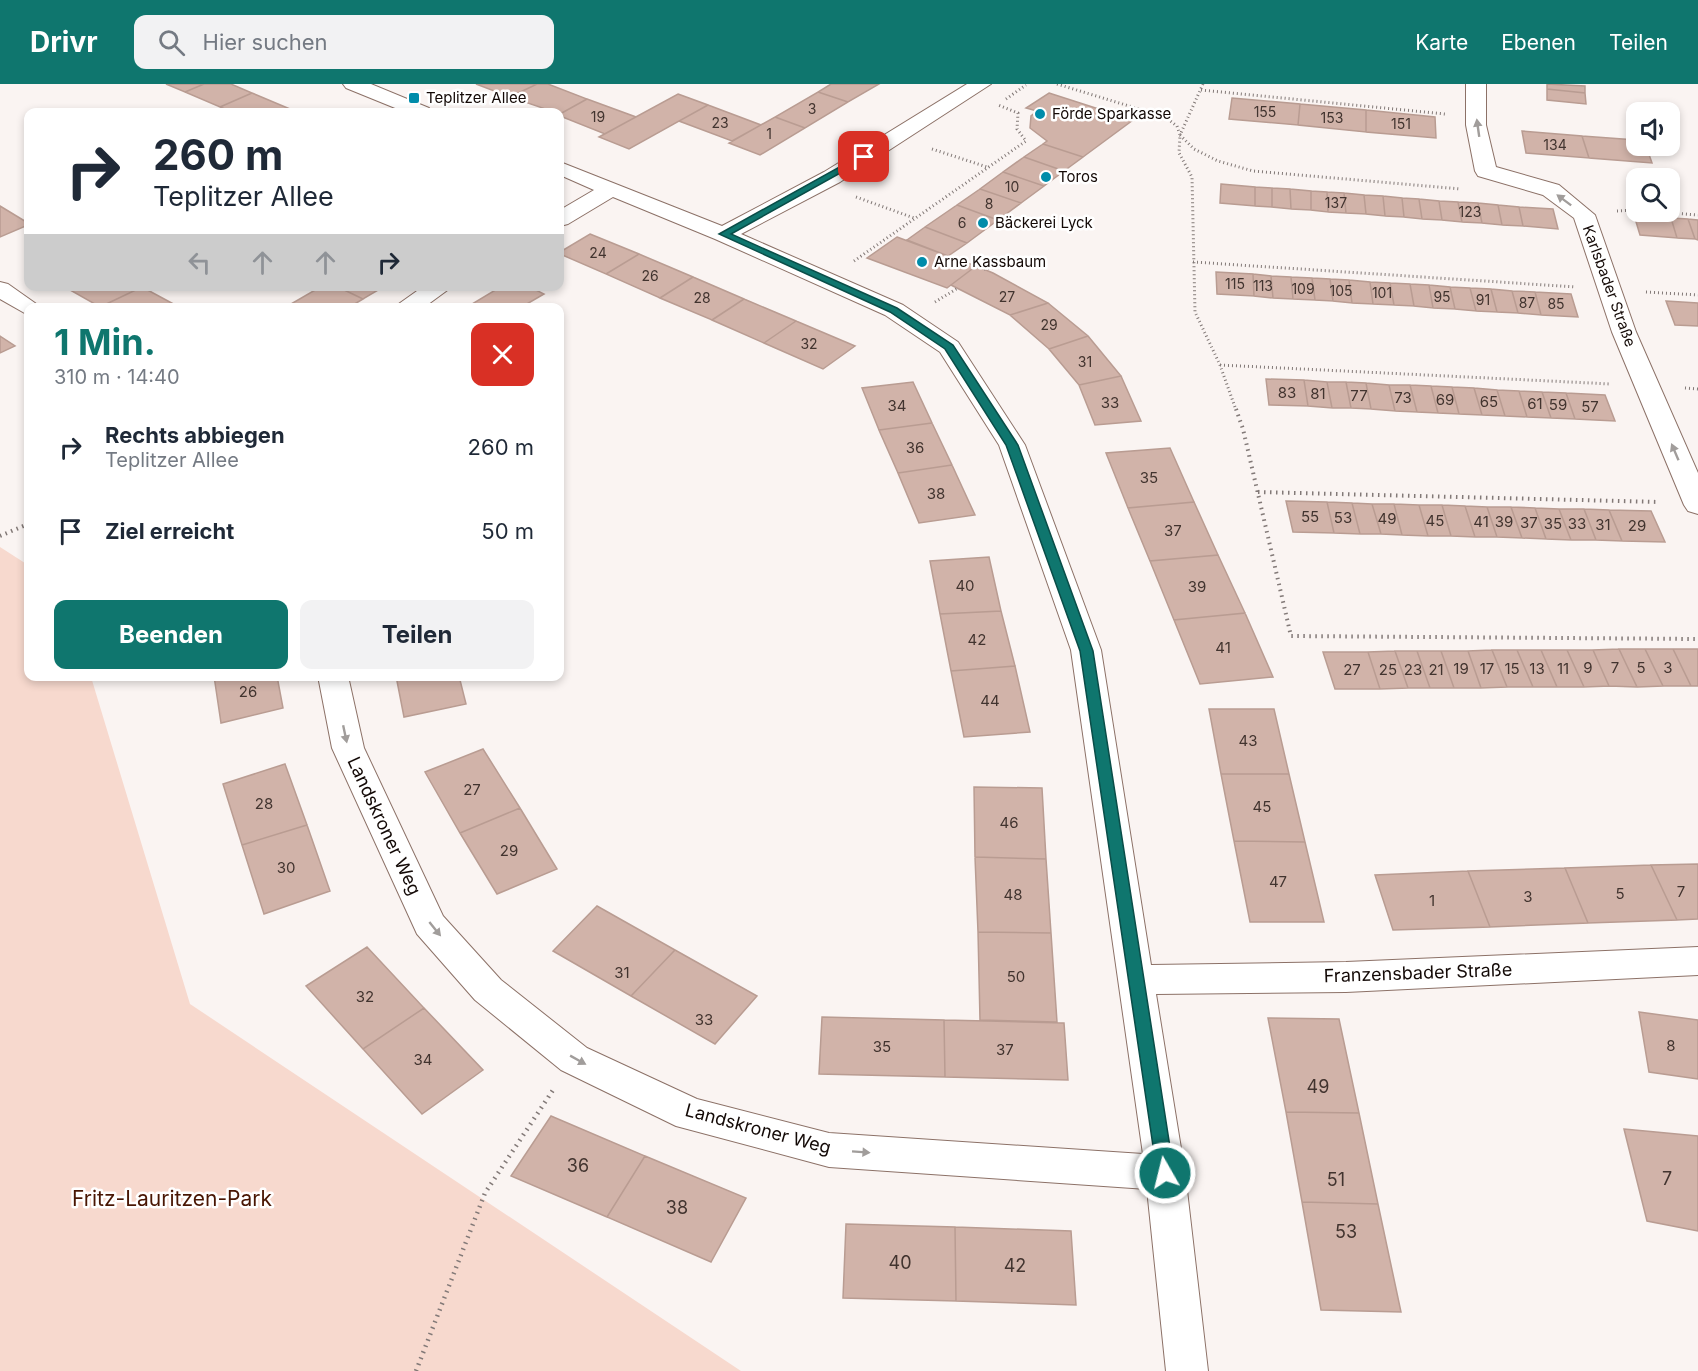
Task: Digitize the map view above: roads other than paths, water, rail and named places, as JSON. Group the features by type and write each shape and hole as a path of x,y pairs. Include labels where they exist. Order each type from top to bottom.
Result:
{"street":[{"path":"353,84 413,108"},
{"path":"723,234 820,183 981,84"},
{"name":"Karlsbader Straße","path":"1476,84 1476,117 1486,171 1551,190 1584,215 1647,386 1697,504"},
{"path":"564,170 723,234 894,310 949,347 1012,445 1086,651 1165,1173 1187,1371"},
{"path":"564,217 611,189"},
{"path":"0,289 24,304"},
{"path":"413,303 434,291"},
{"name":"Landskroner Weg","path":"334,681 348,748 429,924 488,990 574,1059 690,1114 829,1150 1165,1173"},
{"name":"Franzensbader Straße","path":"1137,980 1346,977 1698,961"}],"place":[{"name":"Teplitzer Allee","path":"414,98"},
{"name":"Förde Sparkasse","path":"1040,114"},
{"name":"Toros","path":"1046,177"},
{"name":"Bäckerei Lyck","path":"983,223"},
{"name":"Arne Kassbaum","path":"922,262"}],"park label":[{"name":"Fritz-Lauritzen-Park","path":"172,1199"}]}
